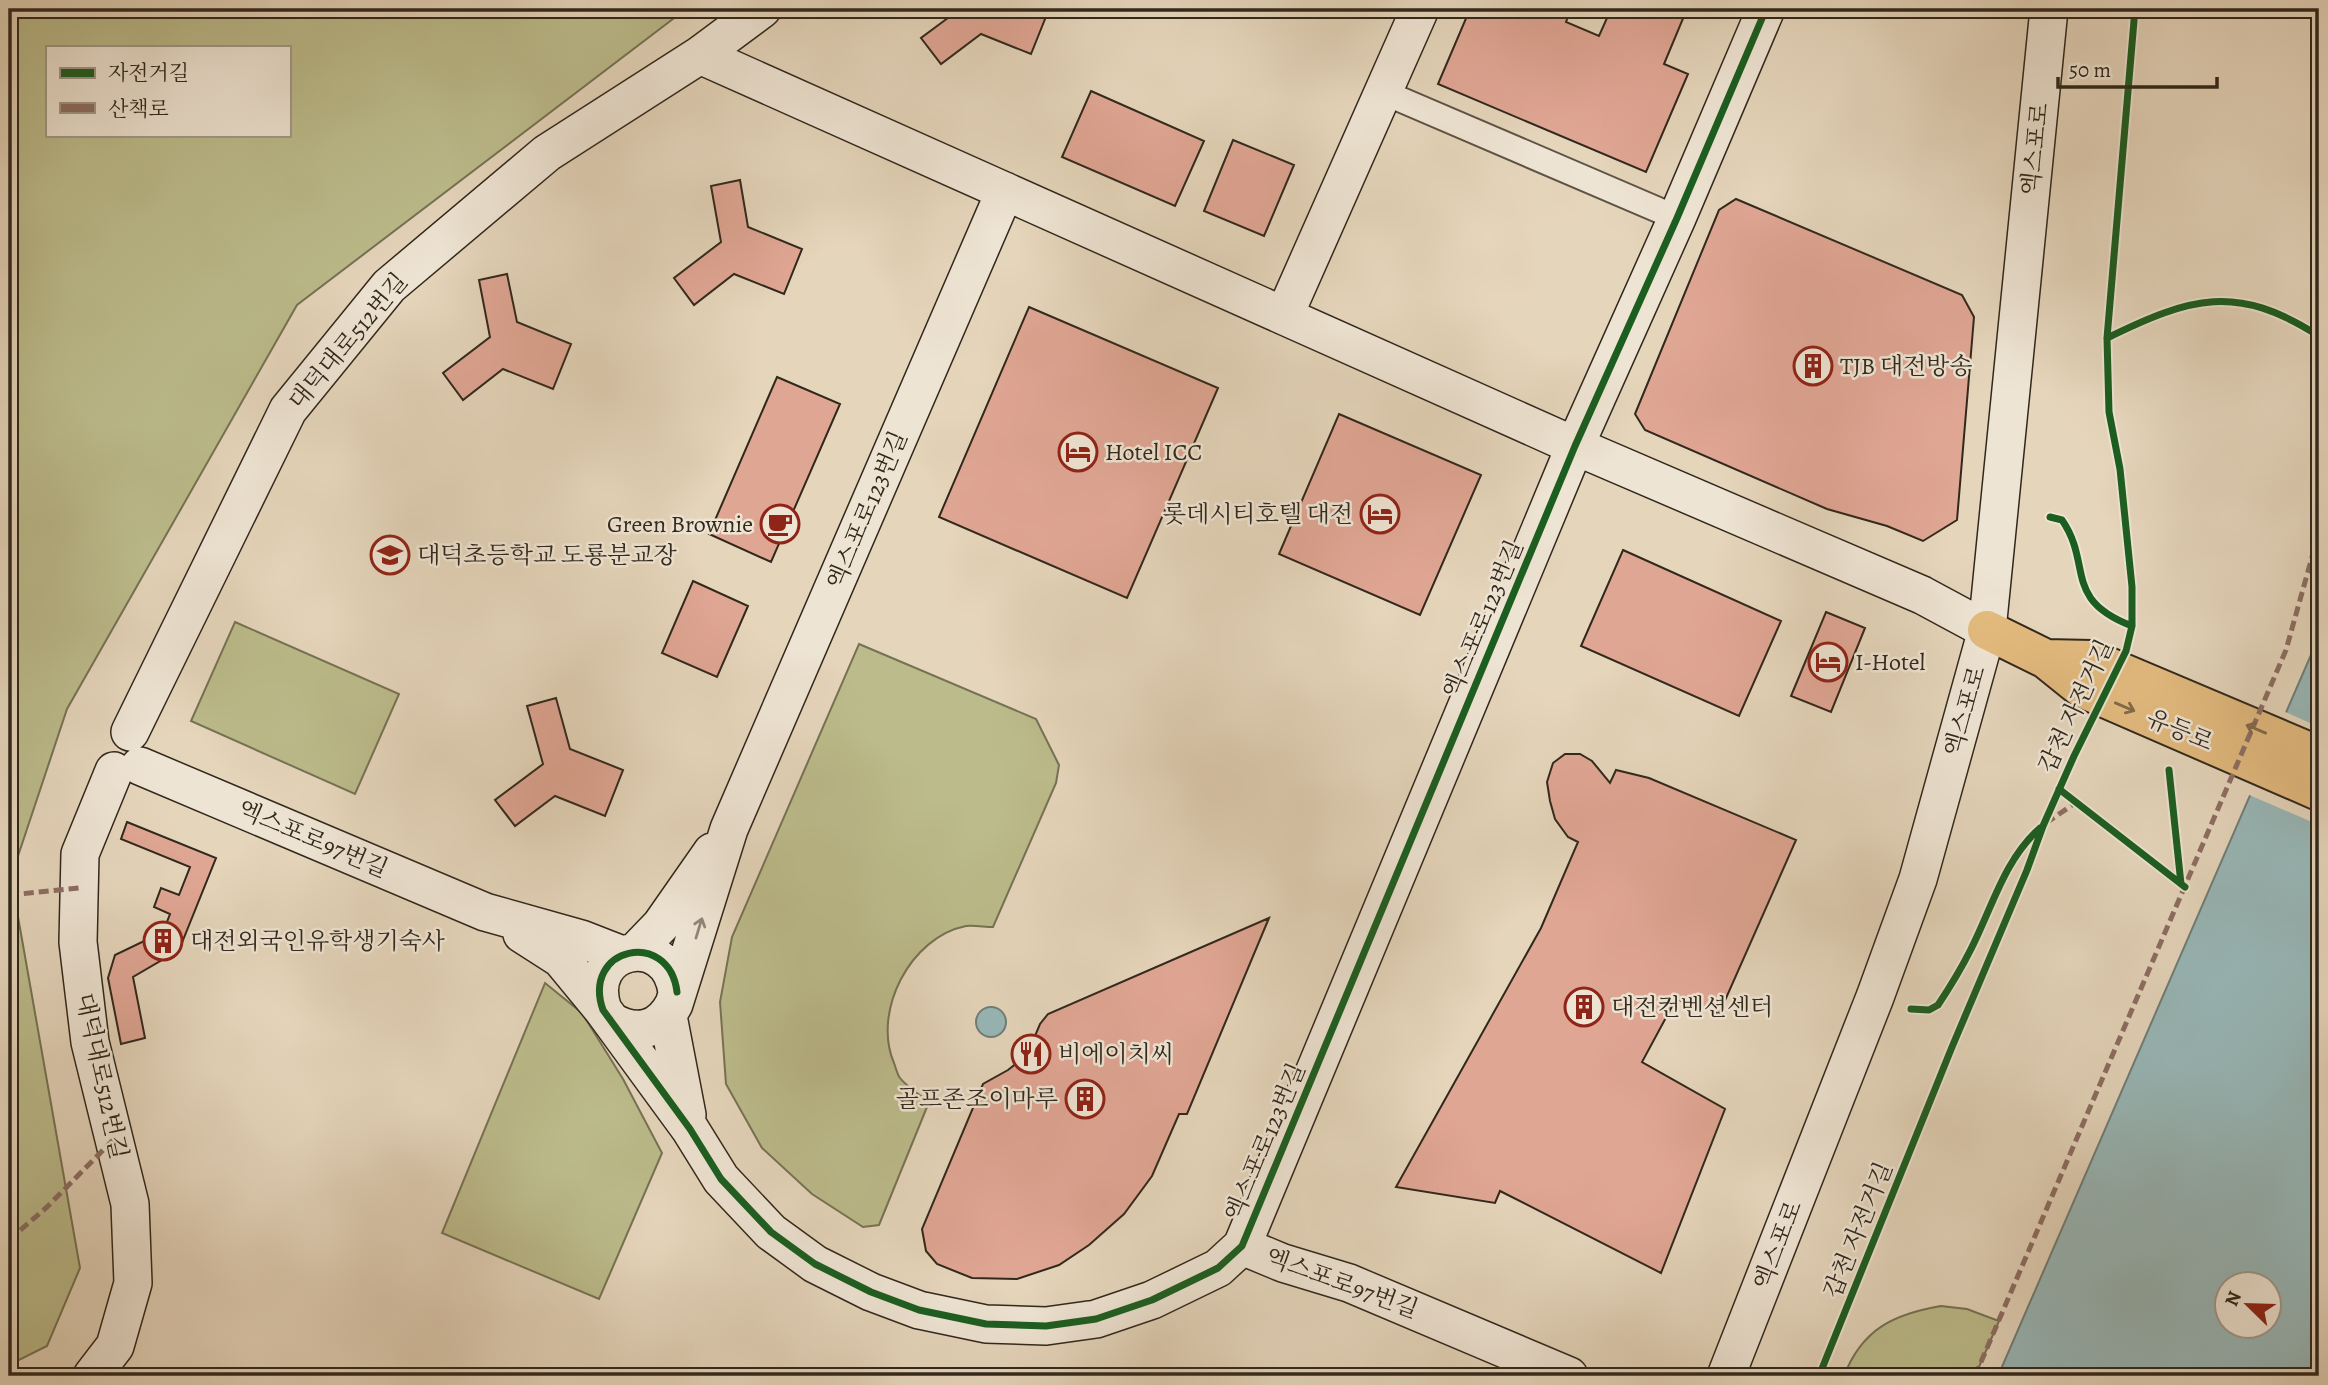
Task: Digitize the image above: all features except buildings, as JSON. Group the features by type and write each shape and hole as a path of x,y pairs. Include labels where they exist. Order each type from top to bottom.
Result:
{"main road":[{"name":"유등로","path":"1987,631 2046,659 2082,688 2319,790"},
{"name":"유등로","path":"2046,659 2092,660 2319,756"}],"street":[{"name":"대덕대로512번길","path":"92,1376 115,1346 133,1283 130,1204 90,1042 78,942 80,854 288,410 389,286 547,153 700,55 762,9"},
{"path":"1284,316 1420,9"},
{"name":"엑스포로123번길","path":"1242,1246 1575,446 1677,218 1766,9"},
{"name":"엑스포로","path":"1726,1376 1875,997 1918,879 1987,631 2049,9"},
{"path":"700,55 1575,446 1922,595 1987,631"},
{"path":"1383,92 1677,218"},
{"name":"엑스포로123번길","path":"729,829 1005,191"},
{"name":"엑스포로97번길","path":"128,756 485,912 561,959 607,1016 690,1129 721,1179 771,1232 815,1264 871,1292 919,1310 986,1324 1046,1326 1096,1319 1152,1300 1218,1268 1242,1246 1283,1263 1349,1283 1569,1376"},
{"path":"729,829 698,934 672,1004 659,1024 648,1030 622,1028 607,1016 598,998 598,985 603,972 611,962 629,953 661,925 729,829"},
{"path":"485,912 629,953 648,953 669,968 675,979 672,1004 690,1129"}],"shaded area":[{"path":"9,9 686,9 297,305 67,709 11,877 80,1268 47,1346 9,1365"},
{"path":"235,622 399,694 355,794 191,721"},
{"name":"골프존조이마루","path":"859,644 1036,719 1059,765 1056,783 993,927 966,926 946,933 928,945 913,961 892,1000 888,1043 897,1073 910,1088 929,1102 879,1225 863,1227 812,1194 762,1148 726,1084 720,1002 732,937"},
{"path":"545,983 582,1013 623,1079 662,1153 599,1299 442,1233"},
{"path":"1941,1306 1967,1309 1999,1321 1975,1376 1844,1376 1860,1346 1882,1326 1894,1319"}],"water":[{"path":"2319,630 2319,1376 1998,1376 2314,648"},
{"path":"991,1007 1002,1011 1006,1022 1002,1033 991,1037 980,1033 976,1022 980,1011"}],"pier":[{"path":"2283,711 2319,727 2319,825 2247,794"}],"marked path":[{"path":"1975,1376 2286,650 2319,532"},
{"path":"2046,823 2081,799"},
{"path":"9,892 20,894 79,888"},
{"path":"9,1240 47,1207 114,1139"}],"cycle path":[{"path":"677,992 671,972 659,959 644,953 629,953 615,960 604,972 600,989 603,1010 690,1129 721,1179 771,1232 815,1264 871,1292 919,1310 986,1324 1046,1326 1096,1319 1152,1300 1218,1268 1242,1246 1575,446 1677,218 1766,9"},
{"name":"갑천 자전거길","path":"1819,1376 2043,826 2126,651 2132,626 2132,587 2120,469 2109,412 2107,338 2135,9"},
{"path":"2107,338 2164,313 2189,305 2213,302 2263,308 2290,319 2319,336"},
{"path":"2050,517 2062,520 2071,536 2082,580 2096,604 2110,616 2132,626"},
{"path":"2169,770 2181,884"},
{"name":"갑천 자전거길","path":"2059,789 2185,887"},
{"path":"1911,1009 1929,1010 1938,1005 1979,933 2008,870 2040,828"}],"place":[{"name":"TJB 대전방송","path":"1813,366"},
{"name":"Hotel ICC","path":"1078,452"},
{"name":"롯데시티호텔 대전","path":"1380,514"},
{"name":"Green Brownie","path":"780,524"},
{"name":"대덕초등학교 도룡분교장","path":"390,555"},
{"name":"I-Hotel","path":"1828,662"},
{"name":"대전외국인유학생기숙사","path":"163,941"},
{"name":"대전컨벤션센터","path":"1584,1007"},
{"name":"비에이치씨","path":"1031,1054"},
{"name":"골프존조이마루","path":"1085,1099"}]}
